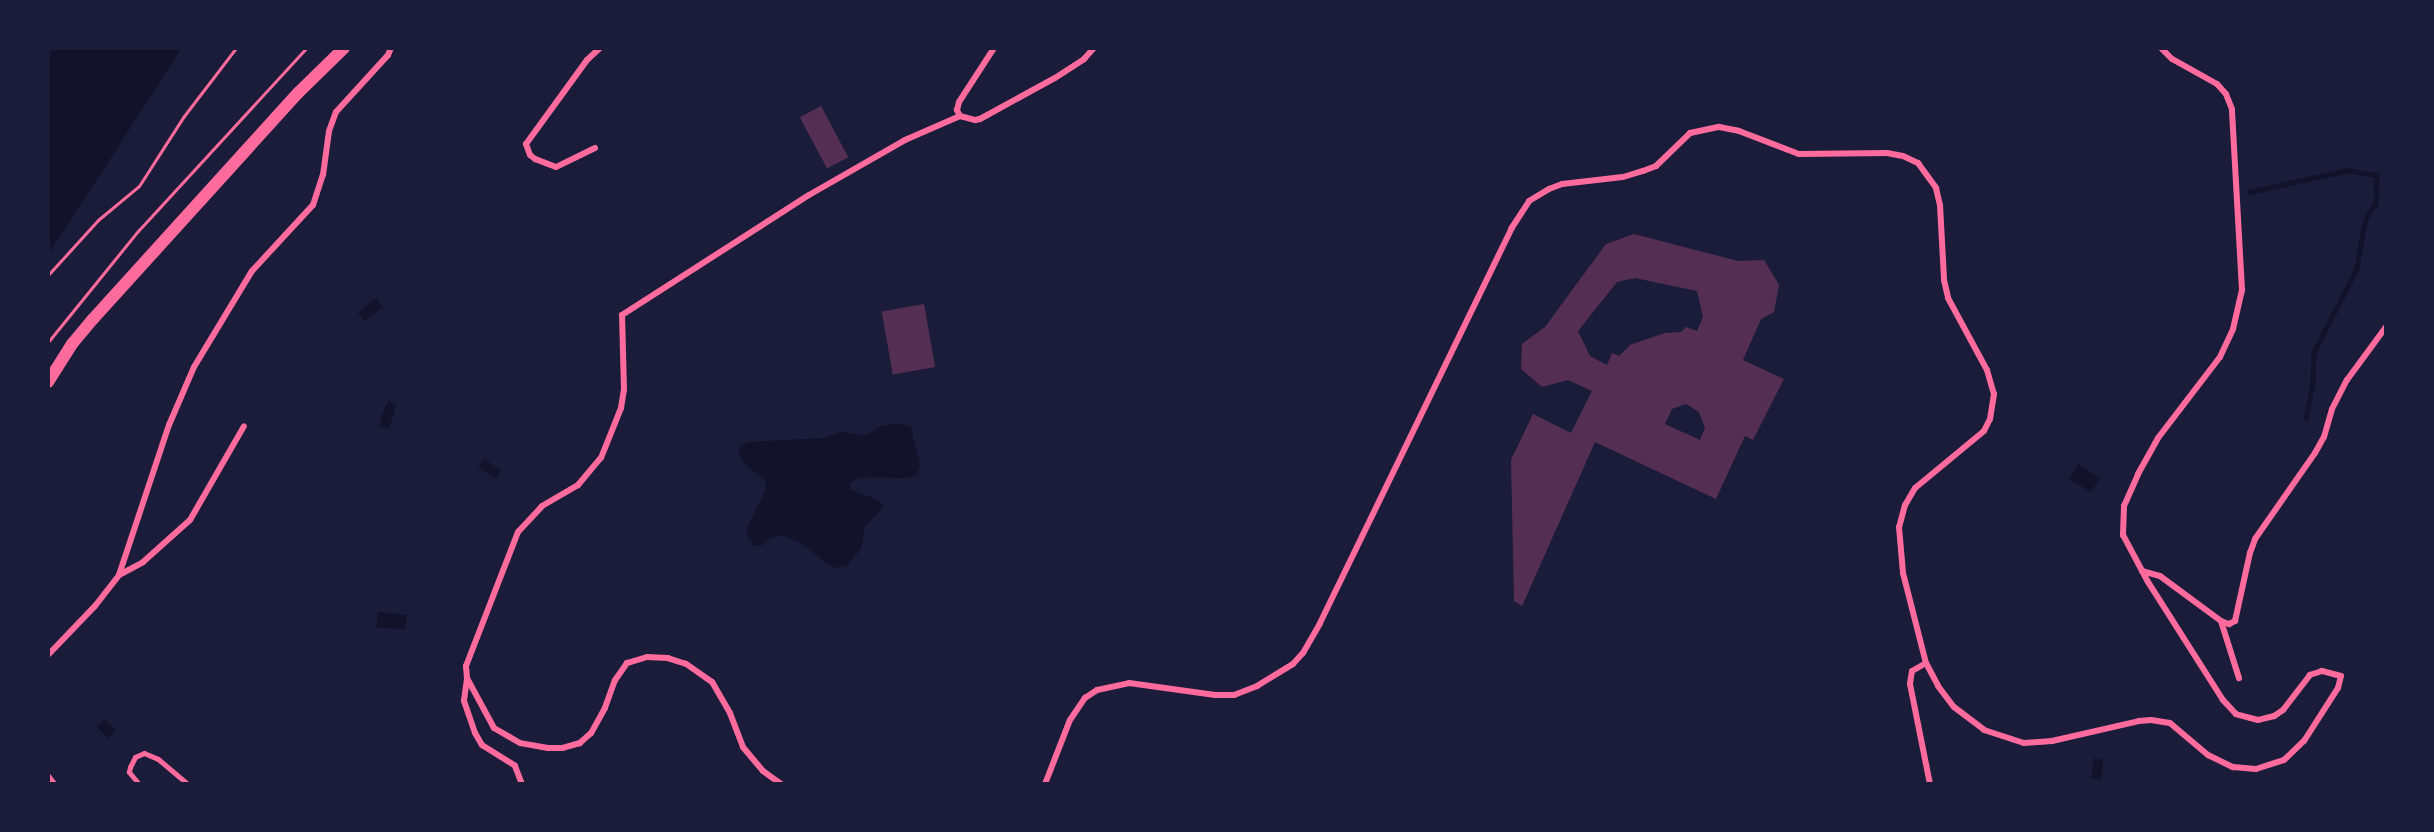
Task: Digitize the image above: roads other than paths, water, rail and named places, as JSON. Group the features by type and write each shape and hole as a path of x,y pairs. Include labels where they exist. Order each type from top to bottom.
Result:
{"main road":[{"path":"48,382 72,344 93,319 298,93 344,48"}],"street":[{"path":"48,655 95,606 119,575 165,436 194,367 252,271 313,205 323,175 328,131 336,112 388,55 391,48"},
{"path":"595,148 556,167 530,155 526,144 587,60 600,48"},
{"path":"960,116 957,110 959,102 994,48"},
{"path":"522,784 515,766 482,745 475,733 464,701 466,666 518,532 542,506 578,485 601,458 621,408 624,390 622,315 784,210 846,173 905,140 960,116 980,119 1055,78 1084,59 1094,48"},
{"path":"1046,784 1054,756 1070,720 1085,698 1097,690 1113,684 1129,682 1215,695 1234,695 1257,686 1293,664 1303,653 1320,623 1520,214 1529,201 1549,189 1576,181 1623,177 1656,166 1690,133 1719,127 1732,129 1799,154 1887,153 1904,156 1918,163 1936,188 1940,205 1944,280 1948,298 1988,370 1994,394 1992,412 1984,431 1965,449 1923,479 1911,493 1902,512 1899,536 1900,558 1926,663 1938,686 1959,712 1984,730 2012,740 2041,743 2139,721 2170,723 2218,762 2239,769 2262,768 2294,753 2338,688 2341,676 2322,671 2310,675 2283,710 2274,716 2259,720 2236,714 2223,700 2142,571 2123,536 2122,514 2126,500 2158,438 2220,357 2233,328 2242,290 2232,109 2226,94 2217,84 2172,59 2161,48"},
{"path":"2142,571 2160,576 2221,621 2229,624 2235,621 2250,553 2256,539 2315,453 2324,437 2332,409 2347,380 2386,327"},
{"path":"119,575 143,562 190,520 244,426"},
{"path":"2221,621 2239,678"},
{"path":"467,678 494,728 533,747 563,748 580,743 591,733 605,708 615,680 627,663 647,657 668,658 686,664 712,682 730,713 743,747 763,771 781,784"},
{"path":"1926,663 1912,671 1910,684 1930,784"},
{"path":"139,784 131,776 130,767 135,757 144,753 158,759 188,784"},
{"path":"48,776 54,784"}],"waterway":[{"path":"2249,192 2348,170 2377,175 2376,204 2368,215 2364,227 2357,269 2314,353 2313,383 2306,418"}]}
